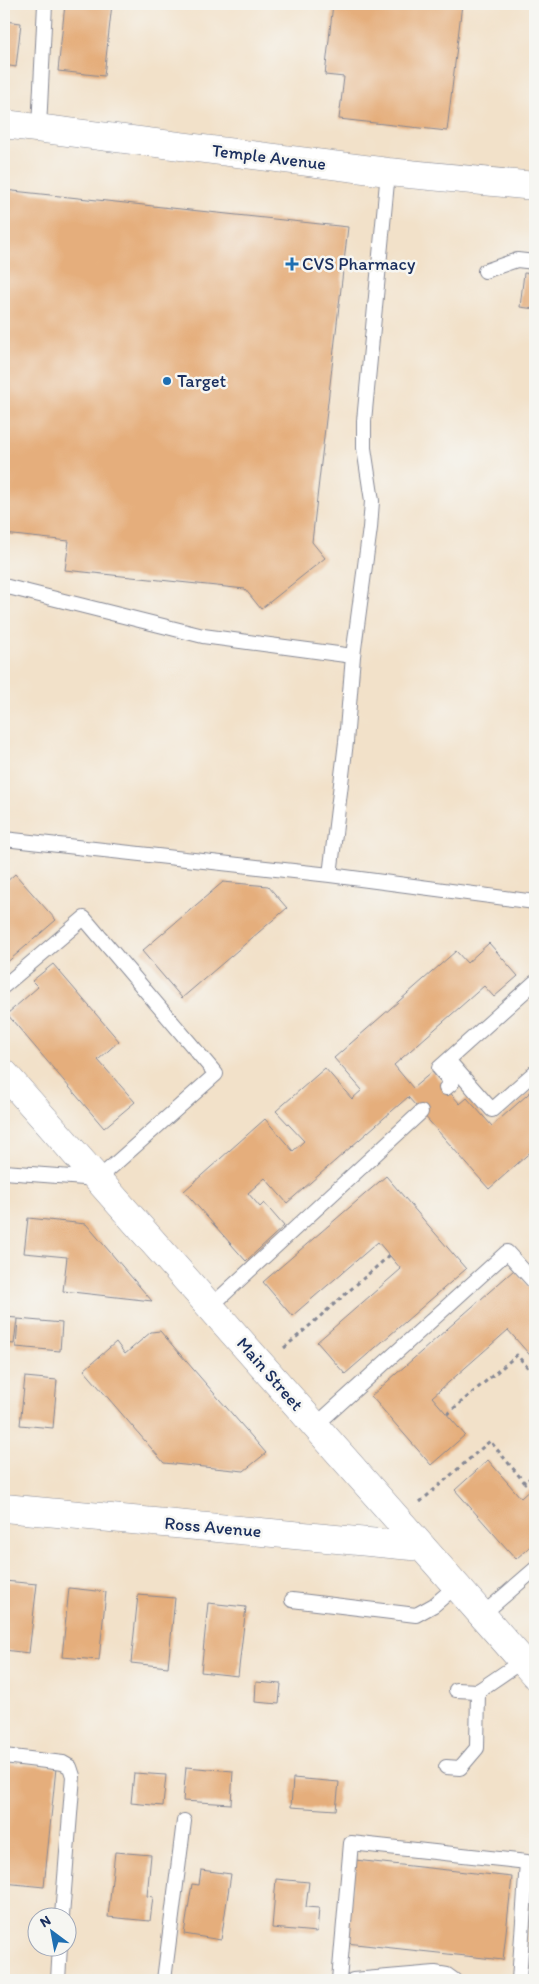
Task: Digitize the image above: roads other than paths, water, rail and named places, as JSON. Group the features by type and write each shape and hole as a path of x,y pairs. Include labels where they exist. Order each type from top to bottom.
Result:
{"street":[{"name":"Temple Avenue","path":"4,124 388,172 535,186"},
{"name":"Main Street","path":"4,1073 529,1668"},
{"name":"Ross Avenue","path":"4,1508 422,1547"}],"lane":[{"path":"39,128 45,4"},
{"path":"330,874 346,742 353,656 370,528 372,501 364,448 364,421 388,172"},
{"path":"485,271 517,260 535,262"},
{"path":"4,586 203,636 353,656"},
{"path":"4,839 330,874 535,902"},
{"path":"4,986 84,918 216,1074 98,1179 4,1172"},
{"path":"446,1088 452,1083 439,1068 535,982"},
{"path":"448,1060 492,1110 535,1072"},
{"path":"210,1307 422,1112"},
{"path":"315,1426 507,1252 535,1283"},
{"path":"482,1615 535,1569"},
{"path":"292,1600 416,1615 434,1605 456,1586"},
{"path":"456,1690 478,1691 529,1668"},
{"path":"446,1767 460,1768 477,1748 478,1691"},
{"path":"4,1756 63,1763 70,1767 73,1776 63,1906"},
{"path":"164,1980 184,1821"},
{"path":"339,1980 351,1843 527,1862 519,1980"},
{"path":"58,1980 59,1956"},
{"path":"353,1980 436,1973 447,1975 454,1980"}],"place":[{"name":"CVS Pharmacy","path":"292,264"},
{"name":"Target","path":"167,381"}]}
